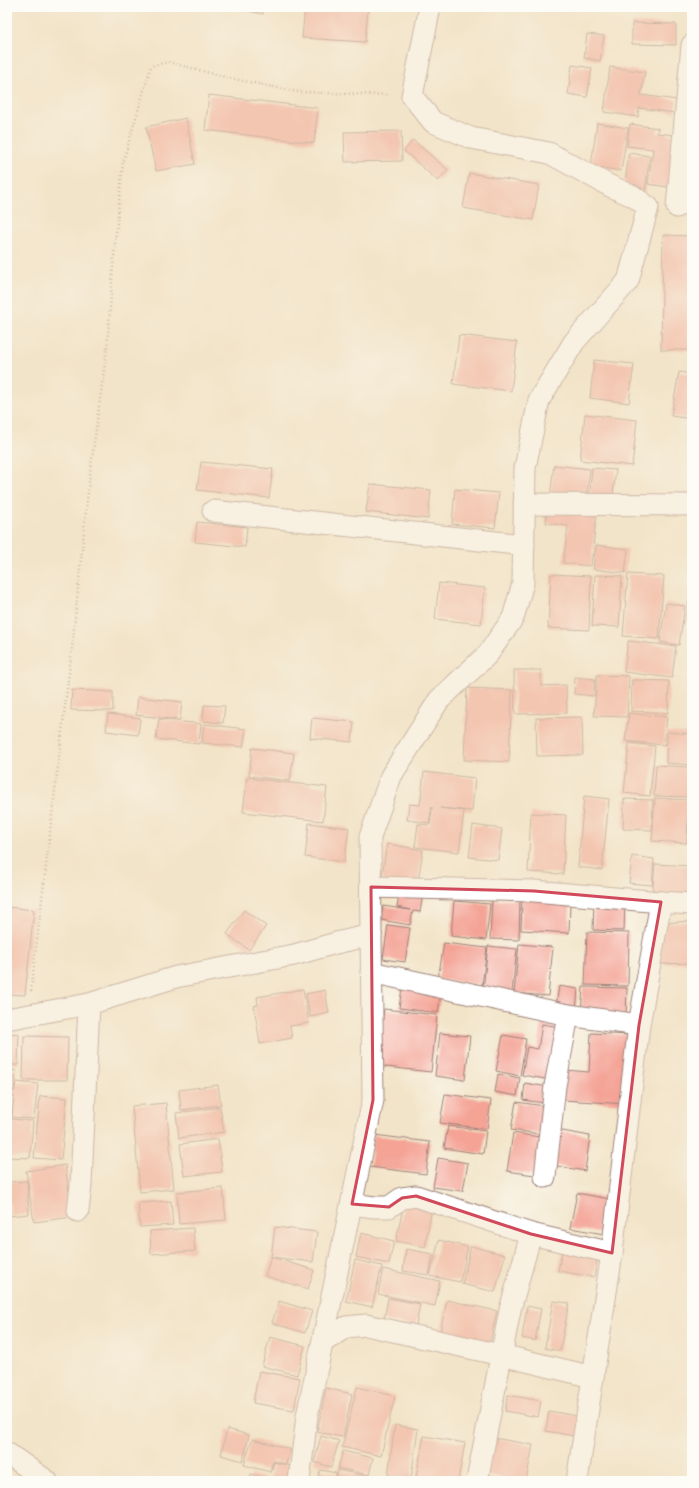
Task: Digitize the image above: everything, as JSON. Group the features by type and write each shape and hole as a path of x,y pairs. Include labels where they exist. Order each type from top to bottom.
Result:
{"street":[{"path":"430,7 412,96 434,122 471,138 549,153 610,186 633,196 648,207 685,207 692,44"},
{"path":"299,1481 307,1416 373,1100 370,837 391,776 439,700 488,654 513,618 523,583 525,468 539,400 574,342 628,281 648,207"},
{"path":"524,504 692,505"},
{"path":"213,511 524,545"},
{"path":"370,887 534,891 692,904"},
{"path":"577,1481 612,1253 639,1025 660,902"},
{"path":"7,1019 89,1004 176,977 294,955 371,935"},
{"path":"371,972 568,1015 639,1025"},
{"path":"78,1211 82,1185 89,1004"},
{"path":"545,1177 555,1086 568,1015"},
{"path":"352,1204 374,1207 389,1207 402,1198 416,1196 531,1234 612,1253"},
{"path":"477,1481 510,1310 531,1234"},
{"path":"323,1342 346,1327 366,1325 593,1377"},
{"path":"7,1453 47,1481"}],"path":[{"path":"29,1015 72,648 88,481 107,348 123,162 151,66 168,62 229,78 298,92 412,96"}],"highlighted area":[{"path":"371,887 534,891 661,902 639,1025 612,1253 531,1234 416,1196 402,1198 389,1207 352,1204 373,1100"}],"building":[{"path":"230,7 264,7 263,14"},
{"path":"305,7 368,8 365,42 302,38"},
{"path":"632,23 676,24 676,45 632,44"},
{"path":"587,34 604,36 600,61 584,58"},
{"path":"572,65 592,68 587,97 568,94"},
{"path":"610,67 645,72 641,95 677,100 675,113 639,108 638,117 604,112"},
{"path":"209,95 318,108 314,143 205,130"},
{"path":"186,118 195,164 156,171 146,127"},
{"path":"597,123 628,128 621,171 591,166"},
{"path":"630,124 658,128 657,133 682,136 674,188 648,184 653,149 627,146"},
{"path":"401,131 402,161 345,162 344,132"},
{"path":"413,140 448,170 438,181 404,151"},
{"path":"629,153 650,156 645,192 624,189"},
{"path":"469,173 539,185 533,220 463,208"},
{"path":"663,235 692,236 692,350 661,350"},
{"path":"459,335 517,342 511,391 453,384"},
{"path":"594,360 634,364 629,403 590,398"},
{"path":"679,372 692,374 692,419 671,416"},
{"path":"585,414 637,420 632,466 580,460"},
{"path":"201,462 273,469 269,498 197,490"},
{"path":"554,465 590,469 586,501 550,497"},
{"path":"592,468 616,470 612,502 589,499"},
{"path":"370,484 431,490 428,519 366,512"},
{"path":"455,489 499,493 495,528 452,524"},
{"path":"547,506 597,511 591,566 563,563 568,526 546,523"},
{"path":"197,522 247,527 245,547 195,542"},
{"path":"596,545 628,549 625,573 593,569"},
{"path":"551,574 591,576 589,630 548,628"},
{"path":"628,574 664,576 659,639 623,636"},
{"path":"595,575 622,576 619,627 592,626"},
{"path":"439,583 485,588 481,624 435,619"},
{"path":"692,586 692,622 686,621"},
{"path":"666,603 685,606 679,645 660,642"},
{"path":"628,641 676,646 672,678 624,672"},
{"path":"514,670 541,670 541,686 566,685 567,713 515,714"},
{"path":"597,675 629,676 627,717 594,716"},
{"path":"575,677 595,679 594,696 574,694"},
{"path":"632,680 669,681 668,713 631,711"},
{"path":"467,688 512,690 509,762 464,760"},
{"path":"72,690 113,692 113,711 71,710"},
{"path":"138,697 182,702 180,720 136,715"},
{"path":"204,705 225,706 223,723 203,721"},
{"path":"629,713 667,717 664,745 625,741"},
{"path":"108,714 140,718 138,735 106,731"},
{"path":"582,717 583,755 537,756 536,718"},
{"path":"312,718 354,722 352,742 310,738"},
{"path":"159,719 201,724 199,744 156,739"},
{"path":"204,724 246,729 243,747 202,743"},
{"path":"667,732 692,734 692,765 666,763"},
{"path":"629,743 655,746 650,796 624,793"},
{"path":"252,748 294,753 290,781 249,776"},
{"path":"656,765 689,767 687,797 654,796"},
{"path":"424,772 475,778 472,811 440,808 464,811 459,852 415,847 418,824 430,825 432,807 429,823 407,820 409,804 420,805"},
{"path":"247,778 327,787 323,821 243,812"},
{"path":"584,796 609,799 602,870 578,867"},
{"path":"655,798 689,800 687,843 652,841"},
{"path":"624,799 653,800 652,830 623,829"},
{"path":"531,813 566,815 563,874 528,872"},
{"path":"309,823 349,828 344,862 305,857"},
{"path":"473,825 502,829 498,860 469,857"},
{"path":"387,844 423,850 417,887 381,881"},
{"path":"632,856 654,859 652,885 629,883"},
{"path":"655,864 691,866 688,901 652,899"},
{"path":"400,890 423,894 420,912 413,911 410,925 381,920 383,906 410,910 397,907"},
{"path":"522,899 570,902 569,933 521,930"},
{"path":"492,900 520,900 519,940 490,939"},
{"path":"454,901 490,904 486,940 451,936"},
{"path":"594,901 625,902 624,931 593,930"},
{"path":"7,907 34,910 25,995 7,994"},
{"path":"244,910 266,926 249,950 227,934"},
{"path":"692,921 692,963 661,964 660,923"},
{"path":"388,925 410,928 405,962 383,959"},
{"path":"587,932 629,933 628,986 585,985"},
{"path":"444,943 487,948 482,985 438,979"},
{"path":"519,944 553,947 548,996 514,993"},
{"path":"488,946 517,949 512,992 483,989"},
{"path":"559,986 578,989 576,1010 556,1007"},
{"path":"583,987 627,988 626,1015 581,1012"},
{"path":"402,988 441,993 438,1013 399,1008"},
{"path":"303,989 309,1023 290,1026 292,1038 260,1044 254,1006 258,1005 257,997"},
{"path":"325,990 329,1013 310,1017 306,994"},
{"path":"384,1009 437,1015 431,1072 377,1066"},
{"path":"542,1024 560,1027 551,1080 522,1075 527,1047 538,1049"},
{"path":"7,1033 19,1034 18,1065 7,1065"},
{"path":"440,1033 470,1036 465,1080 435,1076"},
{"path":"591,1033 631,1035 627,1104 563,1100 565,1070 589,1072"},
{"path":"503,1035 526,1039 520,1076 496,1071"},
{"path":"24,1036 68,1037 67,1080 23,1080"},
{"path":"7,1070 16,1071 14,1092 16,1082 38,1084 34,1119 12,1117 14,1096 7,1096"},
{"path":"498,1074 520,1078 517,1096 495,1092"},
{"path":"525,1083 554,1088 551,1104 523,1100"},
{"path":"218,1085 221,1105 181,1110 179,1090"},
{"path":"445,1094 491,1100 487,1129 440,1123"},
{"path":"40,1096 67,1098 61,1160 34,1158"},
{"path":"516,1102 552,1107 548,1135 511,1130"},
{"path":"166,1103 174,1189 140,1192 132,1106"},
{"path":"220,1107 224,1132 179,1138 176,1113"},
{"path":"7,1108 12,1109 8,1140 7,1140"},
{"path":"11,1119 33,1121 30,1158 8,1157"},
{"path":"448,1126 486,1131 483,1154 444,1148"},
{"path":"557,1130 590,1136 585,1171 551,1165"},
{"path":"513,1133 547,1138 541,1176 507,1171"},
{"path":"374,1135 430,1142 426,1174 370,1167"},
{"path":"218,1139 222,1172 184,1176 180,1144"},
{"path":"438,1158 468,1163 463,1191 433,1187"},
{"path":"65,1165 73,1217 34,1222 26,1171"},
{"path":"27,1181 29,1214 10,1216 8,1182"},
{"path":"223,1188 226,1220 179,1224 177,1192"},
{"path":"577,1193 610,1199 604,1234 570,1228"},
{"path":"171,1201 173,1225 140,1227 138,1203"},
{"path":"404,1203 432,1208 425,1247 396,1241"},
{"path":"275,1227 317,1232 313,1262 271,1257"},
{"path":"193,1228 195,1251 151,1254 150,1231"},
{"path":"361,1233 394,1241 389,1264 356,1257"},
{"path":"439,1240 468,1247 460,1282 430,1276"},
{"path":"471,1246 505,1255 495,1292 462,1284"},
{"path":"406,1249 433,1254 429,1275 403,1271"},
{"path":"562,1251 598,1257 594,1277 558,1271"},
{"path":"271,1257 314,1270 308,1289 265,1276"},
{"path":"355,1260 382,1266 372,1307 346,1301"},
{"path":"383,1269 440,1281 435,1306 378,1294"},
{"path":"388,1298 420,1304 416,1326 384,1320"},
{"path":"447,1300 497,1311 490,1343 440,1332"},
{"path":"279,1301 312,1311 305,1333 272,1323"},
{"path":"553,1301 569,1303 560,1351 545,1348"},
{"path":"527,1306 541,1309 535,1341 522,1338"},
{"path":"270,1337 305,1346 297,1375 262,1366"},
{"path":"259,1371 300,1378 294,1410 253,1403"},
{"path":"357,1387 395,1396 381,1456 342,1447"},
{"path":"326,1388 352,1394 343,1437 317,1432"},
{"path":"508,1395 541,1401 538,1417 505,1411"},
{"path":"549,1411 583,1417 580,1437 546,1431"},
{"path":"395,1425 418,1429 411,1478 388,1475"},
{"path":"227,1429 249,1435 243,1461 221,1455"},
{"path":"321,1436 339,1441 331,1467 314,1462"},
{"path":"424,1436 465,1443 458,1481 439,1481 416,1477"},
{"path":"494,1438 533,1445 526,1481 487,1475"},
{"path":"252,1439 290,1449 286,1464 273,1461 270,1472 244,1465"},
{"path":"343,1451 373,1458 369,1475 338,1468"},
{"path":"274,1462 290,1466 286,1481 269,1481"},
{"path":"320,1470 336,1473 335,1481 317,1481"},
{"path":"338,1470 370,1477 369,1481 336,1481"},
{"path":"251,1474 267,1478 266,1481 250,1481"}]}
